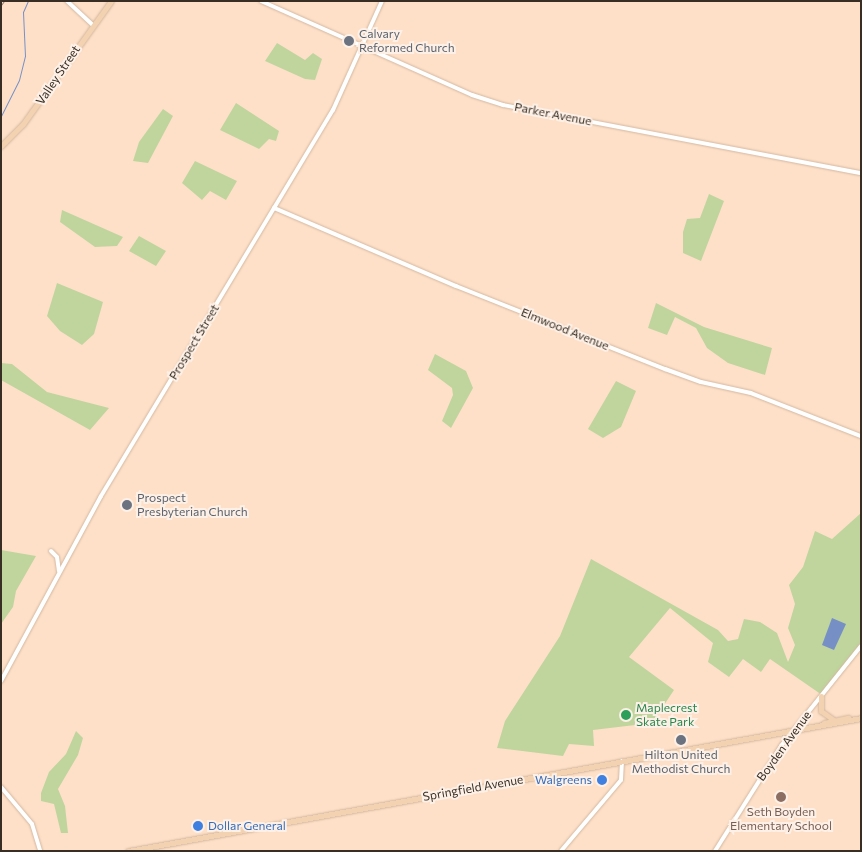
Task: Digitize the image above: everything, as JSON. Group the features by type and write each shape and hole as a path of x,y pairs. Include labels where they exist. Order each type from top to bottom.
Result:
{"main road":[{"name":"Valley Street","path":"1,146 23,124 111,1"},
{"path":"821,696 823,714 839,720"},
{"name":"Springfield Avenue","path":"818,726 839,720 861,717"},
{"name":"Springfield Avenue","path":"128,851 861,717"}],"street":[{"path":"66,1 93,25"},
{"name":"Parker Avenue","path":"261,1 472,95 504,104 861,173"},
{"name":"Prospect Street","path":"1,681 59,571 333,110 360,44 382,1"},
{"name":"Elmwood Avenue","path":"274,208 456,286 665,369 701,382 751,393 861,436"},
{"path":"51,551 57,557 59,571"},
{"name":"Boyden Avenue","path":"715,851 794,730 861,646"},
{"path":"561,851 623,776 622,761"},
{"path":"1,787 32,824 40,851"}],"green space":[{"path":"277,43 305,60 313,53 322,59 315,80 305,79 265,61"},
{"path":"236,103 279,131 276,141 269,139 259,149 220,130"},
{"path":"163,109 173,116 148,163 133,161 139,142"},
{"path":"195,161 237,181 226,200 210,191 202,200 182,183"},
{"path":"709,194 724,201 701,261 683,253 683,232 687,219 700,218"},
{"path":"62,210 123,237 117,246 95,247 60,222"},
{"path":"139,236 166,251 156,266 129,251"},
{"path":"57,283 103,302 94,334 82,345 60,331 47,316"},
{"path":"656,303 704,327 772,348 765,375 728,363 707,348 696,328 675,317 667,335 648,328"},
{"path":"435,354 466,371 473,388 451,428 442,421 453,395 452,388 428,370"},
{"path":"1,363 12,364 47,392 109,408 90,430 1,380"},
{"path":"616,381 636,391 621,427 603,438 588,429"},
{"path":"861,513 861,645 822,695 770,659 761,672 743,659 729,677 708,662 713,643 670,608 629,657 674,690 652,723 593,730 594,746 569,744 563,756 497,748 505,721 560,636 591,559 718,630 728,641 738,639 744,619 760,622 777,633 788,662 795,645 788,628 795,604 789,585 803,567 815,531 832,539"},
{"path":"1,550 36,556 16,591 13,607 1,624"},
{"path":"76,731 83,738 78,755 58,789 65,806 68,833 61,833 54,804 41,801 41,793 49,772 66,754"}],"water":[{"path":"832,618 846,624 834,650 822,645"}],"waterway":[{"path":"1,116 19,80 25,56 23,12 28,1"}],"railway":[{"path":"1,5 4,1"}],"place":[{"name":"Calvary Reformed Church","path":"349,41"},
{"name":"Prospect Presbyterian Church","path":"127,505"},
{"name":"Maplecrest Skate Park","path":"626,715"},
{"name":"Hilton United Methodist Church","path":"681,740"},
{"name":"Walgreens","path":"602,780"},
{"name":"Seth Boyden Elementary School","path":"781,797"},
{"name":"Dollar General","path":"198,826"}]}
